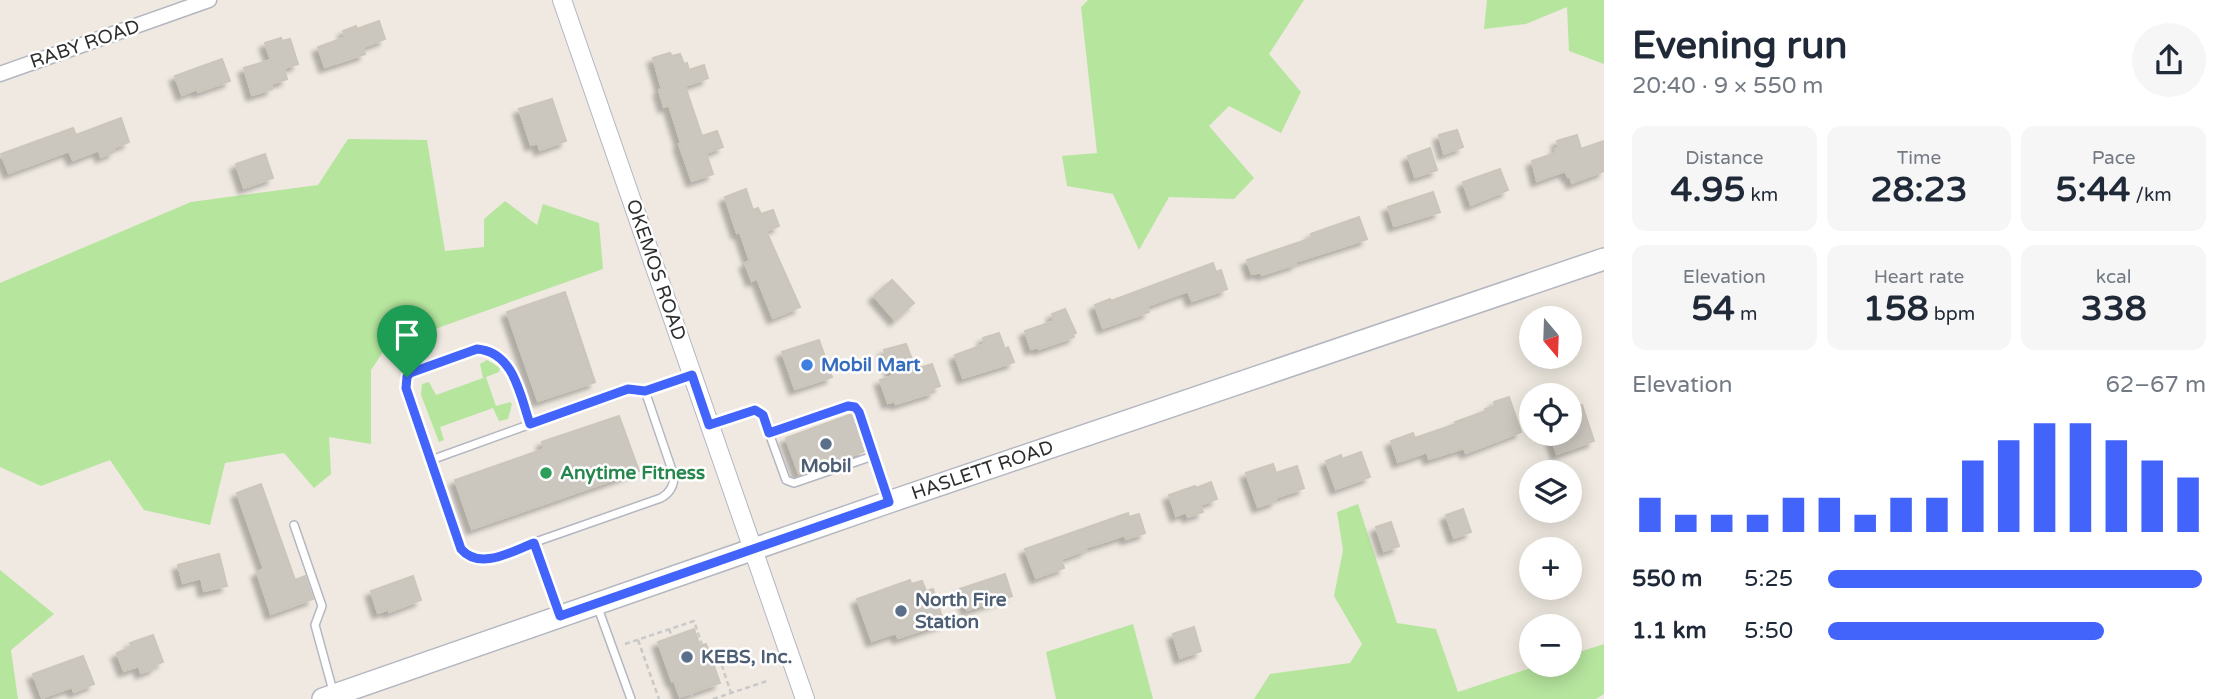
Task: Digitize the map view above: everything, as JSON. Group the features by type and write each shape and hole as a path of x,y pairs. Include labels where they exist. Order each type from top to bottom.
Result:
{"main road":[{"name":"HASLETT ROAD","path":"329,697 752,549 1604,259"}],"street":[{"name":"RABY ROAD","path":"0,74 209,0"},
{"name":"OKEMOS ROAD","path":"562,0 752,549 800,698"}],"lane":[{"path":"530,424 511,371 503,359 491,351 477,349 415,370 407,377 406,388 461,549 477,560 534,543 661,498 670,492 674,476 645,391"},
{"path":"431,460 628,389 645,391 692,375"},
{"path":"769,433 848,406 855,407 889,502"},
{"path":"709,425 755,410 763,415 785,476 794,484 842,463 873,456"},
{"path":"825,414 828,423"},
{"path":"797,424 800,433"},
{"path":"294,525 322,606 315,625 329,697"},
{"path":"534,543 560,616"},
{"path":"596,603 631,699"}],"path":[{"path":"659,699 638,640 694,621 702,645"},
{"path":"669,629 672,637"},
{"path":"709,650 716,648 731,693"},
{"path":"713,663 720,661"},
{"path":"713,699 767,681"},
{"path":"691,693 693,699"}],"green space":[{"path":"1088,0 1304,0 1269,54 1301,92 1281,133 1229,106 1209,126 1254,178 1234,199 1169,197 1139,250 1113,194 1067,186 1062,156 1097,153 1081,7"},
{"path":"1487,0 1604,0 1604,64 1569,51 1567,7 1526,24 1484,29"},
{"path":"348,139 427,140 445,251 484,247 484,219 505,201 537,225 543,204 599,223 603,269 387,346 371,370 371,444 329,437 331,474 314,488 284,453 225,463 210,525 144,510 110,460 41,486 0,467 0,283 191,202 318,185"},
{"path":"487,360 500,368 499,372 486,377 496,406 510,402 512,404 508,419 499,421 493,408 440,427 444,440 439,442 421,395 422,384 429,382 436,395 483,378 480,364"},
{"path":"1358,504 1397,623 1436,629 1458,692 1519,672 1519,677 1582,677 1582,651 1604,644 1604,694 1596,699 1254,699 1270,674 1350,663 1362,644 1334,596 1343,550 1337,512"},
{"path":"0,570 54,614 11,650 18,699 0,699"},
{"path":"1133,624 1153,699 1056,699 1046,652"}],"building":[{"path":"379,21 385,39 363,47 365,54 325,67 318,47 346,37 343,31"},
{"path":"281,38 282,41 290,39 298,64 284,68 287,79 271,84 272,89 252,95 244,68 271,60 265,43"},
{"path":"670,53 672,56 680,54 689,70 704,65 708,78 685,86 702,136 717,131 723,147 706,153 713,174 692,181 669,105 664,107 653,58"},
{"path":"222,59 230,81 182,95 175,76"},
{"path":"552,99 566,141 540,150 538,143 531,145 519,109"},
{"path":"121,118 129,142 113,148 114,152 101,157 99,150 73,160 69,151 9,173 1,154 73,128 76,135"},
{"path":"1457,130 1463,147 1444,154 1439,135"},
{"path":"1577,135 1581,149 1604,141 1604,171 1572,183 1565,171 1537,181 1532,161 1556,153 1555,149 1559,148 1557,141"},
{"path":"1430,148 1437,170 1415,177 1408,156"},
{"path":"265,154 273,178 244,188 236,164"},
{"path":"1500,169 1508,190 1471,205 1463,182"},
{"path":"746,189 753,210 758,208 761,214 773,210 779,226 766,231 800,307 773,318 757,278 752,281 745,263 750,261 725,197"},
{"path":"1433,192 1440,212 1394,226 1388,207"},
{"path":"1359,217 1367,239 1262,275 1261,272 1252,274 1247,260 1312,238 1311,234"},
{"path":"1213,263 1216,272 1221,270 1227,289 1192,301 1188,291 1147,306 1149,312 1103,328 1095,305"},
{"path":"892,280 914,303 895,320 874,296"},
{"path":"565,292 595,382 538,401 507,312"},
{"path":"1065,309 1076,333 1073,334 1074,337 1039,349 1031,349 1025,331 1054,321 1052,314"},
{"path":"999,333 1014,362 963,378 955,355 985,344 983,338"},
{"name":"Mobil Mart","path":"819,340 832,377 795,389 782,352"},
{"path":"906,344 916,369 932,364 940,386 933,388 934,392 896,404 895,401 888,403 880,380 893,376 884,350"},
{"path":"1509,397 1519,433 1466,453 1464,448 1429,459 1427,452 1398,462 1391,441 1413,433 1415,438 1456,424 1455,422 1495,406 1494,402"},
{"path":"1582,405 1594,441 1582,445"},
{"name":"Mobil","path":"852,414 865,451 799,474 786,438"},
{"path":"619,416 639,471 472,529 455,480 544,449 542,442"},
{"path":"1554,446 1580,446 1557,454"},
{"path":"1361,452 1370,477 1336,489 1326,461"},
{"path":"1273,464 1276,473 1297,466 1304,488 1258,507 1246,473"},
{"path":"1211,482 1217,499 1200,505 1203,512 1188,517 1186,512 1176,516 1169,495"},
{"path":"261,484 295,580 305,576 313,599 271,614 257,572 264,569 237,493"},
{"path":"1463,509 1471,532 1454,538 1446,515"},
{"path":"1128,513 1129,517 1139,514 1145,533 1126,539 1125,535 1085,548 1086,550 1061,559 1064,568 1036,578 1025,549"},
{"path":"1391,522 1399,546 1384,551 1376,527"},
{"path":"219,554 227,586 204,591 201,578 183,583 178,565"},
{"path":"1005,574 1012,596 967,610 960,589"},
{"path":"413,576 421,600 389,612 389,609 378,613 371,591"},
{"name":"North Fire Station","path":"910,580 911,584 922,581 926,591 933,589 944,623 898,638 896,633 872,641 857,599"},
{"path":"1194,627 1201,651 1180,658 1173,634"},
{"name":"KEBS, Inc.","path":"694,629 700,646 706,644 720,683 680,697 658,642"},
{"path":"153,635 163,662 141,673 139,666 124,671 117,653 132,647 130,643"},
{"path":"83,656 94,684 74,692 72,687 42,698 33,674"}],"place":[{"name":"Mobil Mart","path":"807,365"},
{"name":"Mobil","path":"826,444"},
{"name":"Anytime Fitness","path":"546,473"},
{"name":"North Fire Station","path":"901,611"},
{"name":"KEBS, Inc.","path":"687,657"}],"route":[{"path":"477,349 491,351 508,365 530,424 628,389 645,391 692,375 709,425 755,410 763,415 769,433 852,406 859,412 889,502 560,616 534,543 482,560 472,558 461,549 406,388 407,377 415,370 477,349"}]}
